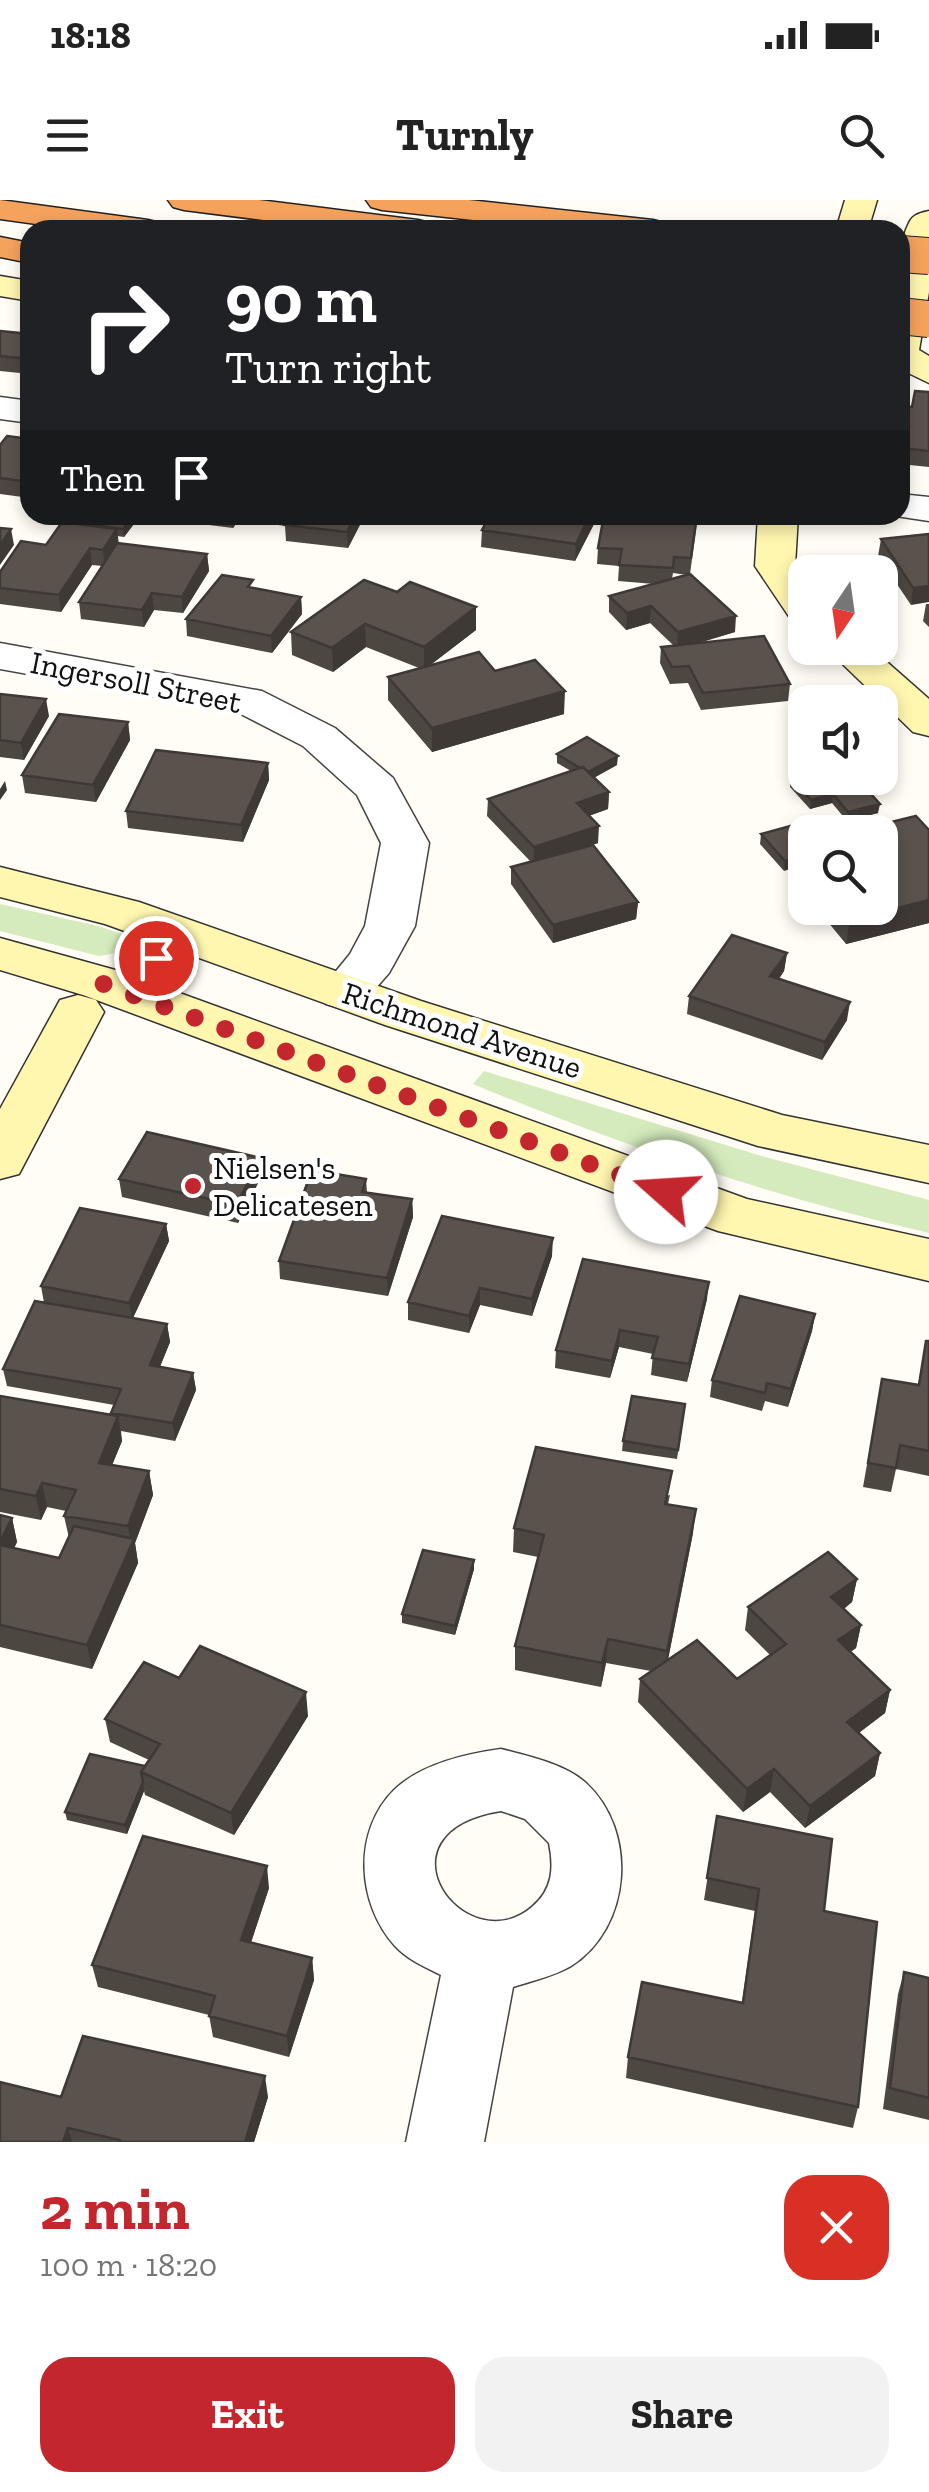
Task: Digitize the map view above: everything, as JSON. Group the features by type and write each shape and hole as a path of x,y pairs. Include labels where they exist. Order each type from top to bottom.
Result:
{"highway":[{"path":"184,200 340,220"},
{"path":"382,200 563,220"},
{"path":"0,208 81,220"}],"main road":[{"path":"910,303 924,224 929,221"},
{"path":"777,525 775,566 788,584"},
{"path":"865,665 929,724"},
{"name":"Richmond Avenue","path":"0,882 122,913 403,1013 777,1133 929,1164"},
{"path":"0,954 90,997 738,1217 929,1260"},
{"path":"0,1160 90,997 109,972 124,965 156,958 189,964 262,993 403,1013"}],"street":[{"name":"Ingersoll Street","path":"0,656 247,700 318,737 376,788 405,843 390,926 371,962 344,992"},
{"path":"445,2142 482,1956"}],"green space":[{"path":"0,904 98,926 157,946 99,956 0,931"},
{"path":"484,1071 765,1157 929,1200 929,1233 755,1186 585,1128 473,1084"}],"building":[{"path":"0,331 20,333 20,358 0,356"},
{"path":"915,391 929,392 929,451 910,449"},
{"path":"7,436 20,438 20,481 0,478 0,445"},
{"path":"60,525 117,529 103,550 90,548 59,595 0,588 0,572 21,541 46,545"},
{"path":"93,525 126,525 123,529"},
{"path":"285,525 351,525 347,532"},
{"path":"485,525 585,525 576,544 482,530"},
{"path":"602,525 696,525 691,558 674,557 673,568 619,565 622,549 598,548"},
{"path":"0,528 11,529 0,545"},
{"path":"929,534 929,586 913,588 898,565 898,555 891,555 881,539"},
{"path":"117,543 207,554 182,597 152,593 142,610 79,602"},
{"path":"690,574 736,616 678,632 651,606 627,613 609,596"},
{"path":"222,575 253,580 248,587 301,597 271,636 186,619"},
{"path":"364,580 397,592 410,582 476,607 424,647 365,624 332,648 291,632"},
{"path":"764,636 790,684 703,693 689,666 672,667 661,647"},
{"path":"479,652 495,671 535,660 565,691 432,728 388,677"},
{"path":"0,694 46,699 21,743 0,740"},
{"path":"59,714 128,722 93,785 22,775"},
{"path":"587,737 618,756 588,772 557,754"},
{"path":"156,750 268,763 241,825 126,811"},
{"path":"583,767 609,792 577,803 599,826 534,847 488,799"},
{"path":"834,795 872,795 880,804 848,812"},
{"path":"916,816 929,830 929,900 898,908 898,820"},
{"path":"788,827 788,860 785,861 761,834"},
{"path":"593,845 638,902 553,925 511,867"},
{"path":"732,935 787,953 770,976 850,1002 825,1042 689,996"},
{"name":"Nielsen's Delicatesen","path":"147,1132 261,1158 236,1205 119,1179"},
{"path":"312,1170 366,1179 362,1192 412,1199 387,1278 279,1261"},
{"path":"80,1208 166,1224 129,1303 41,1286"},
{"path":"442,1216 553,1238 532,1299 480,1288 469,1316 408,1302"},
{"path":"583,1259 709,1282 689,1364 652,1358 658,1337 620,1330 612,1361 556,1350"},
{"path":"740,1296 815,1314 791,1389 767,1383 765,1393 712,1380"},
{"path":"35,1301 167,1324 150,1365 193,1373 173,1423 111,1413 121,1389 3,1369"},
{"path":"926,1341 929,1451 900,1445 896,1468 868,1463 882,1379 919,1385"},
{"path":"0,1396 118,1416 99,1463 149,1471 128,1526 64,1516 76,1490 42,1483 36,1496 0,1489"},
{"path":"632,1396 685,1404 678,1450 623,1441"},
{"path":"536,1447 672,1471 665,1504 696,1509 667,1651 608,1639 602,1663 515,1646 544,1535 514,1528"},
{"path":"0,1515 12,1518 0,1542"},
{"path":"74,1526 134,1539 87,1645 0,1625 0,1545 59,1558"},
{"path":"423,1550 474,1560 455,1626 402,1614"},
{"path":"828,1552 857,1579 831,1597 861,1625 838,1640 890,1690 847,1722 880,1753 810,1806 774,1769 747,1789 640,1679 697,1640 737,1679 786,1644 748,1607"},
{"path":"200,1646 306,1692 231,1813 141,1772 160,1744 105,1719 144,1662 179,1678"},
{"path":"90,1754 145,1766 141,1772 143,1782 125,1825 65,1812"},
{"path":"717,1816 832,1839 824,1911 877,1922 858,2107 628,2057 642,1982 743,2003 759,1889 707,1878"},
{"path":"143,1836 267,1866 241,1940 312,1958 287,2036 209,2016 215,1996 92,1965"},
{"path":"904,1972 929,1978 929,2098 890,2088"},
{"path":"83,2036 265,2076 245,2142 119,2142 68,2128 63,2142 0,2142 0,2082 61,2097"}],"place":[{"name":"Nielsen's Delicatesen","path":"193,1186"}],"route":[{"path":"156,958 124,965 109,972 101,983 666,1192"}]}
